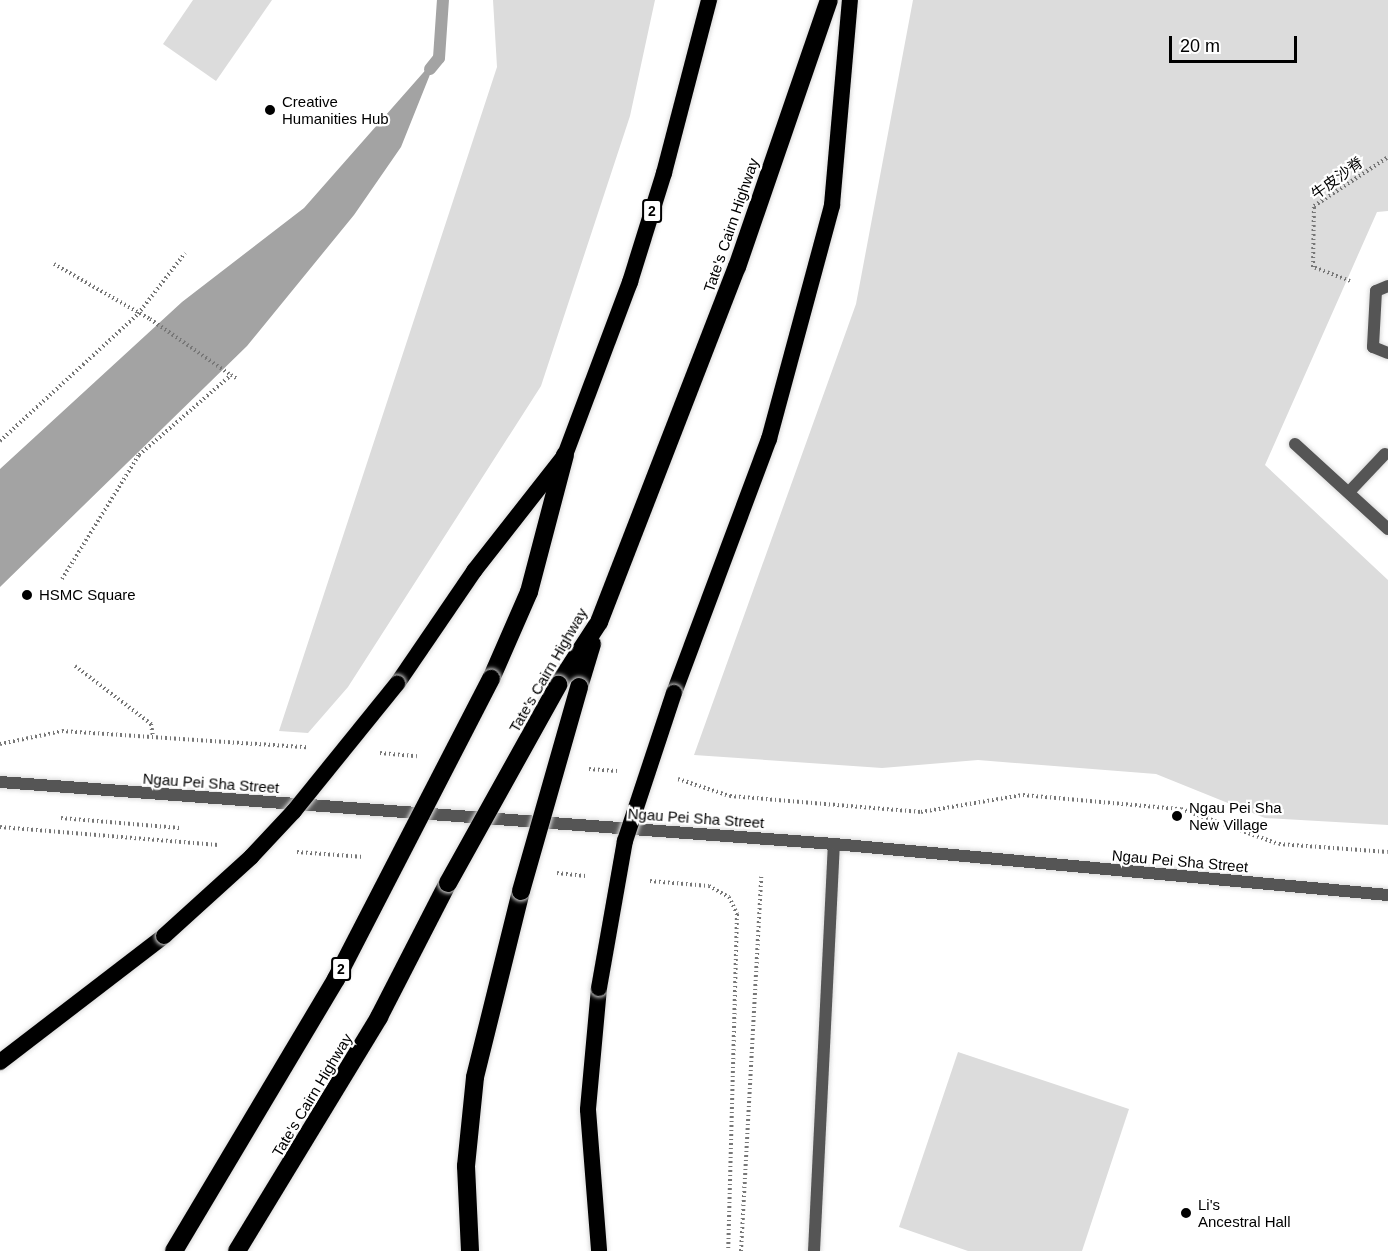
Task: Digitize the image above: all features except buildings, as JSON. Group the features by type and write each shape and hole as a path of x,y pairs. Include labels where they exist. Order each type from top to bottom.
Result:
{"highway":[{"name":"2","path":"174,1251 336,979 491,679 529,592 565,455 626,293 664,173 709,0"},
{"name":"Tate's Cairn Highway","path":"237,1251 379,1017 558,685 599,622 737,267 829,0"},
{"path":"599,1251 588,1110 599,988 625,841 674,693 769,439 832,205 850,0"},
{"path":"0,1062 164,936 251,857 294,811 397,684 474,572 565,455"},
{"path":"470,1251 466,1167 482,1039 599,622"}],"street":[{"path":"1388,286 1376,291 1372,347 1388,353"},
{"path":"1295,444 1350,491 1388,529"},
{"path":"1350,491 1385,454"},
{"name":"Ngau Pei Sha Street","path":"0,782 834,844 1388,895"},
{"path":"814,1251 834,844"}],"path":[{"name":"牛皮沙脊","path":"1376,291 1313,267 1314,206 1388,157"},
{"path":"0,441 138,314 185,253"},
{"path":"54,264 150,319 236,378"},
{"path":"62,579 139,455 231,375"},
{"path":"75,666 151,724 153,736"},
{"path":"0,744 62,731 318,748"},
{"path":"377,753 425,756"},
{"path":"578,768 626,771"},
{"path":"671,777 730,796 921,812 1023,795 1181,809 1279,843 1388,852"},
{"path":"56,818 180,828"},
{"path":"741,1251 761,877"}],"shaded area":[{"path":"193,0 272,0 216,81 163,44"},
{"path":"493,0 655,0 630,116 541,386 348,687 308,733 279,731 497,67"},
{"path":"913,0 1388,0 1388,211 1377,212 1265,465 1388,580 1388,825 1265,818 1156,774 978,760 882,768 694,755 856,304"},
{"path":"437,57 401,147 354,215 247,346 0,587 0,469 182,302 304,208"},
{"path":"958,1052 1129,1109 1082,1251 968,1251 899,1227"}],"waterway":[{"path":"430,69 439,58 443,0"}],"place":[{"name":"Creative Humanities Hub","path":"270,110"},
{"name":"HSMC Square","path":"27,595"},
{"name":"Ngau Pei Sha New Village","path":"1177,816"},
{"name":"Li's Ancestral Hall","path":"1186,1213"}]}
